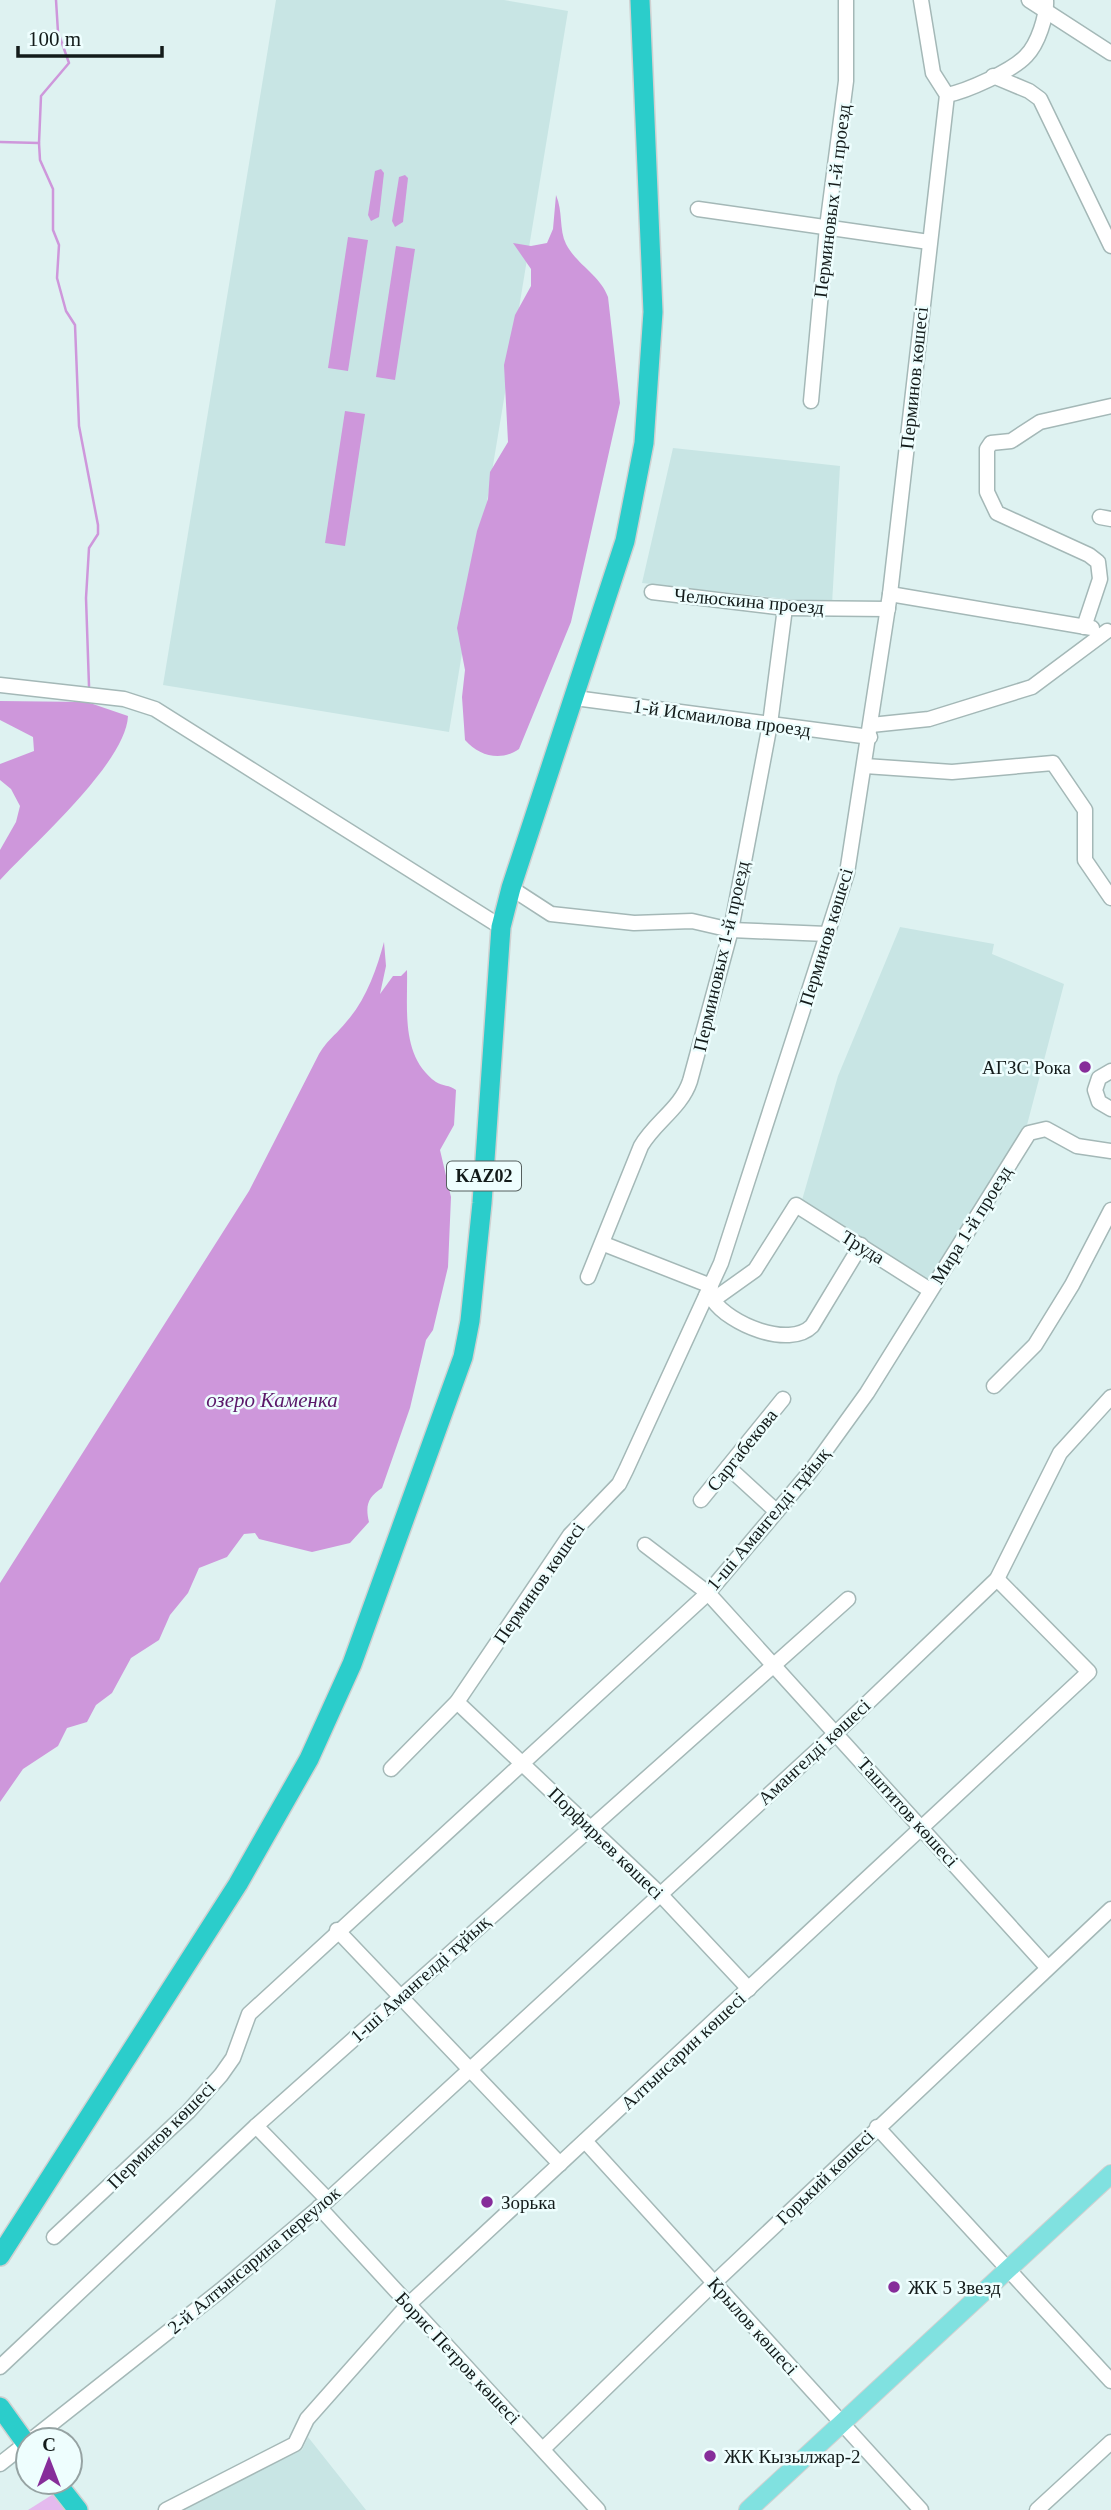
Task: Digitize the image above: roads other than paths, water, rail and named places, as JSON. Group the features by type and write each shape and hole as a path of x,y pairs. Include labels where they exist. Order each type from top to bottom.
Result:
{"highway":[{"name":"KAZ02","path":"0,2256 266,1836 309,1759 352,1664 413,1500 467,1339 482,1203 501,927 511,888 575,698 630,521 644,443 651,377 651,239 640,0"},
{"path":"0,2407 15,2426"},
{"path":"67,2496 78,2510"}],"main road":[{"path":"748,2510 1111,2174"}],"street":[{"name":"Перминовых 1-й проезд","path":"811,401 827,227 846,81 846,0"},
{"path":"921,0 933,73 947,95 993,76 1026,56 1046,6"},
{"path":"1029,0 1046,6 1111,53"},
{"path":"993,76 1029,91 1040,99 1111,246"},
{"name":"Перминов көшесі","path":"391,1769 457,1702 570,1535 622,1478 710,1294 764,1135 847,873 890,594 947,95"},
{"path":"698,209 929,242"},
{"path":"1084,626 1100,579 1098,562 997,513 987,492 987,449 991,443 1011,441 1041,422 1111,406"},
{"name":"Челюскина проезд","path":"652,592 785,608 888,609"},
{"path":"890,594 1109,630"},
{"name":"Перминовых 1-й проезд","path":"588,1278 604,1244 641,1146 649,1131 687,1090 731,930 770,724 785,608"},
{"name":"1-й Исмаилова проезд","path":"575,698 770,724 871,731 929,719 1029,688 1109,630"},
{"path":"0,685 124,699 155,709 501,927"},
{"path":"865,766 953,772 1051,762 1085,810 1085,860 1111,898"},
{"path":"511,888 551,914 634,923 692,921 731,930 827,934"},
{"path":"1111,1072 1099,1078 1095,1090 1099,1102 1111,1109"},
{"name":"Мира 1-й проезд","path":"867,1393 1032,1130 1050,1130 1077,1146 1111,1151"},
{"name":"Труда","path":"710,1294 755,1270 796,1205 930,1290"},
{"path":"994,1386 1035,1345 1072,1285 1111,1210"},
{"path":"604,1244 710,1294 723,1314 749,1327 784,1334 803,1333 812,1326 861,1245"},
{"name":"1-ші Амангелді тұйық","path":"410,1863 708,1593 810,1472 867,1393"},
{"name":"Амангелді көшесі","path":"469,2068 836,1733 997,1579 1060,1453 1111,1397"},
{"name":"Саргабекова","path":"701,1500 783,1399"},
{"path":"728,1467 776,1511"},
{"name":"Таштитов көшесі","path":"645,1545 708,1593 1047,1967"},
{"name":"Алтынсарин көшесі","path":"166,2510 295,2444 307,2419 408,2305 1089,1672 997,1579"},
{"name":"1-ші Амангелді тұйық","path":"0,2367 256,2126 848,1599"},
{"name":"Порфирьев көшесі","path":"457,1702 660,1894 749,1989"},
{"name":"Перминов көшесі","path":"54,2237 188,2112 233,2058 248,2014 410,1863"},
{"name":"Горький көшесі","path":"543,2449 877,2127 1111,1909"},
{"path":"337,1930 560,2164"},
{"name":"2-й Алтынсарина переулок","path":"49,2426 221,2290 323,2204 469,2068"},
{"name":"Борис Петров көшесі","path":"256,2126 408,2305 598,2510"},
{"path":"877,2127 1111,2381"},
{"name":"Крылов көшесі","path":"585,2141 921,2510"},
{"path":"1037,2510 1111,2442"}],"water":[{"path":"381,169 384,173 379,217 371,221 368,215 375,171"},
{"path":"405,175 408,178 403,222 395,227 392,221 399,177"},
{"path":"556,195 566,244 600,282 608,297 620,403 571,622 519,749 498,756 483,753 465,740 462,697 465,670 457,628 477,531 488,499 490,472 508,442 504,365 515,315 531,286 531,269 513,243 531,246 547,243 553,229"},
{"path":"348,237 368,240 348,371 328,368"},
{"path":"396,246 415,249 395,380 376,377"},
{"path":"345,411 365,414 345,546 325,543"},
{"path":"0,701 87,702 128,716 123,735 112,756 95,779 0,880 0,850 16,822 20,806 11,789 0,780 0,764 34,751 33,737 0,720"},
{"name":"озеро Каменка","path":"384,942 386,966 380,994 393,976 401,976 407,970 408,1030 416,1059 436,1082 456,1090 454,1125 440,1150 451,1197 448,1267 433,1330 426,1340 410,1408 382,1488 369,1502 369,1522 350,1543 312,1552 259,1539 255,1533 244,1534 227,1557 199,1568 188,1593 170,1615 159,1640 131,1658 112,1693 96,1705 87,1722 67,1728 58,1746 23,1769 0,1802 0,1583 249,1191 319,1054 354,1013 365,994"}],"waterway":[{"path":"56,0 58,32 69,63 41,96 39,143 40,160 53,189 53,230 59,245 57,278 66,311 75,325 79,426 98,525 98,534 89,548 86,598 89,686"},
{"path":"0,142 39,143"}],"place":[{"name":"АГЗС Рока","path":"1085,1067"},
{"name":"Зорька","path":"487,2202"},
{"name":"ЖК 5 Звезд","path":"894,2287"},
{"name":"ЖК Кызылжар-2","path":"710,2456"}]}
